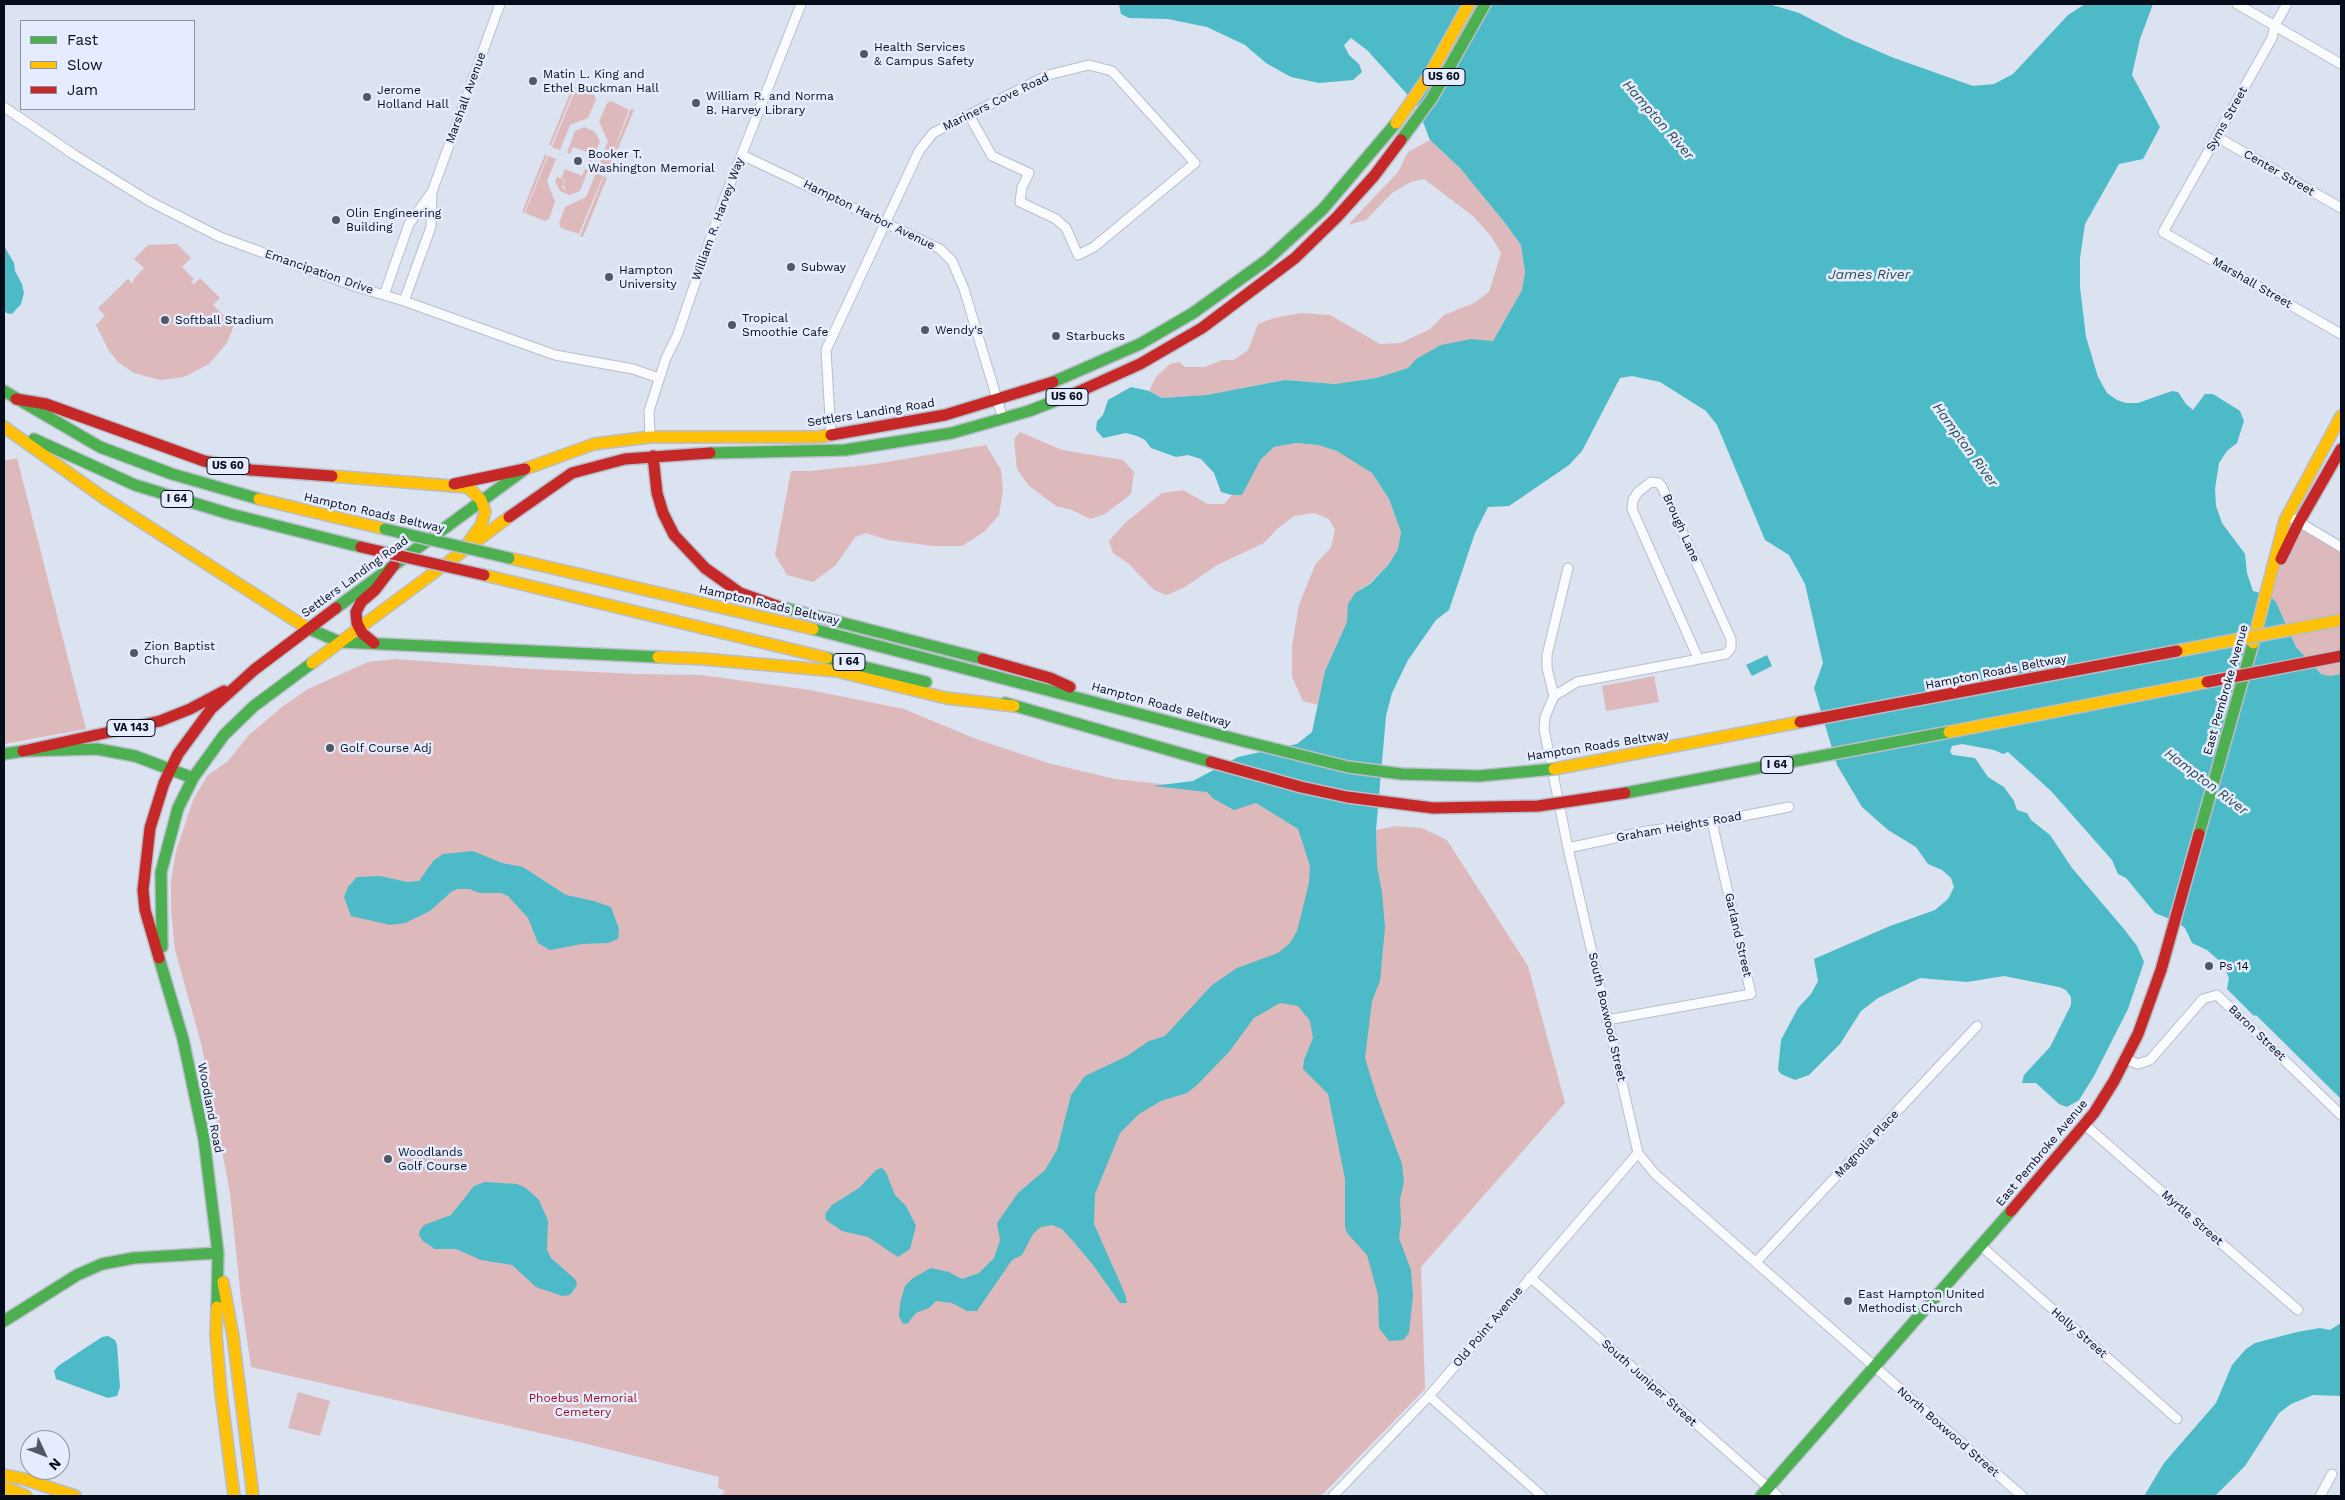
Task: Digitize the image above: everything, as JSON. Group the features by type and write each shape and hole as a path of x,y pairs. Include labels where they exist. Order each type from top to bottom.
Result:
{"main road":[{"name":"Settlers Landing Road","path":"170,769 200,724 234,687 307,630 525,469 594,444 650,437 817,437 945,415 998,401 1049,384 1147,340 1209,302 1267,260 1349,182 1386,137 1429,76 1469,4"},
{"name":"US 60","path":"340,642 549,487 572,473 598,464 653,456 804,452 866,448 943,435 1003,419 1066,398 1134,367 1172,346 1236,304 1287,264 1321,233 1362,190 1398,146 1432,98 1485,4"},
{"name":"Hampton Roads Beltway","path":"4,391 100,447 172,474 226,491 846,637 1348,767 1402,774 1479,776 1544,771 1594,763 2341,620"},
{"name":"US 60","path":"16,399 46,404 204,461 251,470 387,483 449,485 525,469"},
{"name":"East Pembroke Avenue","path":"1765,1492 2086,1125 2125,1059 2146,1012 2170,936 2270,584 2287,515 2341,416"},
{"name":"I 64","path":"4,422 72,458 135,485 230,514 361,547 887,671 1301,787 1347,797 1433,808 1538,806 1579,801 1833,755 2341,656"},
{"path":"4,427 104,498 307,630 340,642 593,655 703,658 804,667 836,671 946,698 1014,706"},
{"path":"650,437 656,493 663,513 674,534 704,568 740,593 763,602 892,634 1050,678 1118,708"},
{"name":"East Pembroke Avenue","path":"2270,584 2299,522 2341,448"},
{"path":"449,485 472,490 481,500 485,512 484,519 464,550"},
{"path":"374,643 365,637 358,628 357,607 394,565"},
{"path":"194,778 211,751 239,720 340,642"},
{"name":"VA 143","path":"4,754 160,721 190,709 234,687"},
{"name":"VA 143","path":"23,751 97,749 126,754 194,778"},
{"name":"Woodland Road","path":"170,769 150,828 143,890 145,910 183,1040 204,1140 218,1253 234,1336 252,1496"},
{"name":"Woodland Road","path":"163,970 160,909 161,872 174,820 194,778"},
{"path":"4,1322 77,1275 102,1264 134,1258 218,1253"},
{"name":"Woodland Road","path":"218,1253 216,1335 223,1414 234,1496"},
{"path":"4,1475 24,1479 75,1496"},
{"path":"4,1487 26,1496"}],"street":[{"name":"Marshall Avenue","path":"384,295 409,224 432,192 500,4"},
{"name":"William R. Harvey Way","path":"650,437 650,410 659,378 742,155 801,4"},
{"path":"2237,4 2341,64"},
{"name":"Syms Street","path":"2163,232 2272,38 2275,25 2287,4"},
{"name":"Mariners Cove Road","path":"830,435 826,350 919,151 933,133 1048,75 1089,65 1112,70 1195,163 1094,247 1078,255 1066,228 1056,219 1020,202 1022,187 1029,173 992,156 969,115"},
{"name":"Emancipation Drive","path":"4,107 76,156 141,196 208,231 554,355 633,369 659,378"},
{"name":"Center Street","path":"2217,137 2341,208"},
{"name":"Hampton Harbor Avenue","path":"742,155 885,221 940,249 952,262 964,289 1003,419"},
{"name":"Marshall Avenue","path":"404,301 431,227 432,192"},
{"name":"Marshall Street","path":"2163,232 2341,334"},
{"name":"Brough Lane","path":"1554,696 1577,682 1726,654 1731,648 1731,639 1662,487 1659,483 1651,482 1638,492 1633,500 1632,509 1698,658"},
{"path":"2287,515 2341,547"},
{"path":"1554,696 1547,668 1547,655 1568,568"},
{"name":"South Boxwood Street","path":"1554,696 1546,717 1544,730 1568,848 1638,1153 1655,1174 1875,1367"},
{"name":"Graham Heights Road","path":"1568,848 1647,831 1712,822 1789,807"},
{"name":"Garland Street","path":"1607,1020 1751,994 1712,822"},
{"name":"Baron Street","path":"2125,1059 2138,1064 2150,1060 2203,999 2217,995 2341,1115"},
{"name":"Magnolia Place","path":"1756,1262 1978,1026"},
{"name":"Myrtle Street","path":"2086,1125 2298,1310"},
{"name":"Old Point Avenue","path":"1333,1496 1429,1396 1638,1153"},
{"name":"Holly Street","path":"1981,1246 2177,1419"},
{"name":"South Juniper Street","path":"1530,1277 1765,1492 1778,1496"},
{"name":"North Boxwood Street","path":"1875,1367 2022,1496"},
{"path":"1429,1396 1542,1496"},
{"path":"2320,1496 2332,1474"}],"green space":[{"path":"573,86 575,87 551,146 549,145"},
{"path":"576,88 594,95 596,99 588,118 570,125 560,150 552,147"},
{"path":"611,101 629,110 607,168 631,109 634,110 609,170 598,166 608,141 599,122 607,103"},
{"path":"585,127 595,132 600,141 591,163 588,161 594,144 590,153 573,147 570,154 567,153 575,131"},
{"path":"1430,140 1460,168 1521,245 1525,272 1522,290 1493,341 1471,339 1416,359 1408,368 1376,378 1335,384 1285,380 1206,395 1162,398 1149,391 1156,377 1170,364 1179,362 1185,367 1205,367 1222,360 1234,360 1248,350 1258,324 1274,318 1301,313 1330,315 1380,344 1401,343 1430,329 1444,315 1474,303 1489,292 1501,253 1491,236 1473,216 1424,179 1411,182 1392,193 1366,220 1348,225 1398,172 1408,152"},
{"path":"545,154 547,156 524,213 522,212"},
{"path":"548,156 556,159 547,181 555,202 549,219 545,221 525,213"},
{"path":"565,169 582,176 585,169 588,170 580,191 570,195 560,191 555,181 557,177 564,180 562,187 566,190 563,185 565,180 561,178"},
{"path":"596,173 603,176 579,234 561,228 559,223 565,207 586,197"},
{"path":"604,176 607,178 583,237 580,236"},
{"name":"Softball Stadium","path":"177,244 191,258 182,267 194,279 191,282 194,284 200,278 220,298 213,305 234,325 227,343 209,364 184,377 160,380 134,373 118,362 109,351 96,325 105,316 98,308 128,279 133,284 133,280 144,268 134,259 148,245"},
{"path":"1020,432 1062,450 1123,460 1134,472 1131,494 1105,514 1090,519 1072,510 1056,506 1028,485 1017,469 1014,439"},
{"path":"1296,443 1318,445 1337,451 1356,461 1372,473 1389,499 1401,532 1398,549 1389,564 1369,584 1355,593 1349,604 1347,622 1325,671 1318,705 1303,701 1292,677 1292,646 1299,605 1315,565 1331,547 1335,530 1329,519 1314,513 1294,516 1278,528 1264,543 1217,565 1185,587 1167,595 1154,590 1129,564 1113,553 1109,541 1125,523 1162,493 1183,490 1208,504 1224,504 1232,495 1242,495 1261,458 1274,447"},
{"path":"986,445 1001,470 1003,490 999,515 985,531 962,546 933,546 888,540 866,533 855,537 836,565 813,582 787,575 775,555 791,471 810,471 875,464"},
{"path":"17,458 86,729 4,744 4,461"},
{"path":"2299,521 2341,546 2341,674 2329,676 2321,674 2296,647 2276,602 2270,596 2278,569"},
{"name":"Phoebus Memorial Cemetery","path":"395,659 532,669 701,675 810,690 904,709 976,739 1048,763 1115,779 1198,788 1256,803 1298,829 1376,854 1376,830 1397,826 1422,828 1447,840 1528,966 1565,1103 1421,1267 1425,1389 1321,1496 721,1496 725,1491 718,1488 719,1477 575,1441 251,1367 241,1299 230,1193 202,1047 175,950 171,910 171,882 176,851 193,800 207,776 228,761 248,736 282,707 308,689 368,662"},
{"path":"1654,676 1659,702 1606,711 1602,686"},
{"path":"298,1392 330,1401 320,1436 288,1428"}],"water":[{"name":"James River","path":"1119,4 1769,4 1799,13 1845,37 1894,58 1973,86 1994,84 2013,74 2068,15 2085,4 2153,4 2140,39 2132,75 2160,127 2143,159 2119,164 2085,224 2080,258 2080,287 2086,337 2098,377 2107,393 2117,400 2126,403 2138,403 2172,391 2178,392 2186,404 2193,410 2205,394 2213,394 2240,411 2244,421 2237,443 2227,451 2219,463 2215,489 2216,506 2222,523 2245,554 2247,573 2253,591 2270,596 2276,602 2296,647 2321,674 2329,676 2341,674 2341,1099 2227,989 2229,978 2223,964 2207,950 2192,943 2185,928 2177,922 2155,913 2126,878 2118,874 2112,860 2051,791 2008,752 2003,754 1994,750 1962,744 1952,746 1950,752 1953,755 1975,758 1988,777 2004,787 2014,801 2017,810 2027,813 2031,820 2050,835 2072,868 2137,946 2144,962 2128,1009 2094,1076 2079,1100 2067,1107 2059,1104 2036,1083 2022,1083 2024,1075 2050,1047 2071,1005 2071,997 2066,990 2059,987 2004,976 1967,982 1920,978 1878,998 1861,1011 1840,1044 1809,1075 1795,1080 1781,1074 1778,1070 1781,1040 1798,1008 1811,994 1818,981 1814,959 1890,926 1935,910 1948,899 1954,887 1951,878 1942,870 1928,864 1916,847 1888,830 1862,807 1837,765 1814,688 1823,663 1805,584 1789,555 1765,540 1717,425 1706,411 1660,382 1632,376 1620,378 1582,451 1569,465 1509,506 1488,507 1475,533 1449,610 1436,620 1408,660 1392,693 1386,716 1376,830 1377,866 1382,892 1385,927 1380,981 1372,1001 1365,1058 1377,1097 1402,1164 1404,1182 1400,1199 1401,1223 1399,1238 1411,1270 1413,1295 1409,1333 1403,1340 1389,1341 1379,1328 1378,1295 1367,1255 1347,1233 1345,1227 1345,1179 1328,1094 1303,1069 1304,1060 1313,1038 1310,1021 1298,1006 1280,1003 1254,1018 1229,1052 1197,1085 1187,1093 1161,1101 1139,1114 1120,1133 1095,1194 1094,1224 1125,1294 1127,1303 1120,1303 1093,1265 1072,1240 1062,1229 1052,1225 1041,1227 1033,1234 1022,1255 1012,1260 977,1311 967,1311 952,1303 936,1301 929,1308 916,1313 907,1324 902,1323 899,1316 900,1303 905,1286 913,1278 931,1268 949,1272 962,1279 979,1273 994,1258 1000,1240 997,1223 1018,1193 1045,1170 1057,1150 1071,1095 1085,1076 1127,1056 1149,1041 1165,1036 1212,985 1237,968 1278,953 1290,943 1297,931 1309,883 1310,866 1298,829 1256,803 1234,810 1214,799 1207,792 1153,786 1193,781 1238,757 1297,744 1312,732 1325,671 1347,622 1348,604 1355,593 1370,584 1389,564 1398,549 1401,532 1389,499 1372,473 1337,451 1318,445 1296,443 1274,447 1261,459 1242,495 1232,495 1221,492 1214,473 1201,459 1188,455 1176,457 1151,448 1145,440 1126,433 1103,438 1096,430 1097,421 1103,415 1108,400 1131,387 1149,391 1162,398 1206,395 1285,380 1335,384 1376,378 1408,368 1416,359 1441,345 1471,339 1493,341 1522,290 1525,272 1521,245 1505,223 1460,168 1430,140 1416,104 1367,50 1351,38 1344,45 1349,55 1359,64 1362,72 1353,80 1319,83 1291,77 1266,63 1245,45 1207,27 1168,19 1129,18 1121,14"},
{"path":"4,246 14,263 15,271 22,284 24,293 21,304 12,314 6,313 4,309"},
{"path":"1767,655 1772,666 1752,676 1746,665"},
{"path":"473,851 502,863 523,867 566,895 611,907 619,929 618,939 608,943 582,944 550,950 538,943 528,918 508,896 501,893 480,893 469,889 457,889 451,892 430,911 405,923 390,925 351,916 344,897 348,887 357,877 380,876 407,882 419,881 433,861 443,854"},
{"path":"882,1168 886,1172 895,1195 906,1206 916,1226 910,1249 898,1257 868,1237 842,1231 826,1220 825,1214 832,1205 859,1188 876,1170"},
{"path":"485,1182 517,1184 526,1188 539,1200 548,1221 547,1250 551,1258 576,1280 577,1285 570,1295 562,1296 536,1287 512,1265 481,1260 456,1249 435,1249 423,1241 419,1235 424,1225 451,1215 474,1186"},
{"path":"2341,1323 2341,1396 2313,1395 2291,1404 2279,1413 2245,1466 2215,1496 2144,1496 2164,1463 2216,1403 2232,1365 2246,1349 2255,1343 2297,1332 2320,1328 2330,1330"},
{"path":"108,1336 115,1340 117,1345 120,1387 117,1396 108,1398 56,1379 54,1371 58,1366 102,1337"}],"traffic: fast":[{"path":"1401,140 1432,98 1485,4"},
{"path":"1053,382 1140,344 1193,313 1267,260 1323,209 1396,123"},
{"path":"4,391 100,447 172,474 259,499"},
{"path":"710,453 845,450 952,433 1029,411 1078,392"},
{"path":"34,439 135,485 230,514 361,547"},
{"path":"336,608 525,469"},
{"path":"385,529 509,558"},
{"path":"777,606 983,659"},
{"path":"307,628 340,642 658,657"},
{"path":"813,629 1243,741"},
{"path":"2199,834 2253,643"},
{"path":"827,658 926,682"},
{"path":"162,947 161,872 178,808 193,778 224,735 254,706 312,663"},
{"path":"1005,703 1211,762"},
{"path":"1625,793 1949,732"},
{"path":"1243,741 1348,767 1402,774 1479,776 1554,769"},
{"path":"4,754 23,751 97,749 135,756 193,778"},
{"path":"159,958 183,1039 204,1139 218,1253 217,1307"},
{"path":"1761,1496 2011,1211"},
{"path":"4,1321 77,1275 102,1264 134,1258 218,1253"}],"traffic: slow":[{"path":"1396,123 1429,76 1469,4"},
{"path":"2253,643 2285,520 2341,416"},
{"path":"4,427 104,498 307,628"},
{"path":"525,469 594,444 650,437 817,437 831,435"},
{"path":"332,476 465,487 471,490 481,500 485,512 481,525 463,550"},
{"path":"259,499 385,529"},
{"path":"312,663 509,517"},
{"path":"509,558 813,629"},
{"path":"484,575 827,658"},
{"path":"2177,651 2341,620"},
{"path":"658,657 703,659 836,671 946,698 1014,706"},
{"path":"1949,732 2207,682"},
{"path":"1554,769 1800,722"},
{"path":"223,1282 233,1336 253,1496"},
{"path":"217,1307 216,1335 221,1393 234,1496"},
{"path":"4,1475 24,1479 75,1496"},
{"path":"4,1487 26,1496"}],"traffic: jam":[{"path":"1078,392 1140,364 1202,328 1295,258 1337,217 1374,176 1401,140"},
{"path":"831,435 945,415 1053,382"},
{"path":"16,399 46,404 204,461 251,470 332,476"},
{"path":"2281,559 2299,522 2341,449"},
{"path":"509,517 572,473 625,459 710,453"},
{"path":"653,456 657,493 663,513 674,535 705,568 740,593 777,606"},
{"path":"454,484 525,469"},
{"path":"361,547 484,575"},
{"path":"374,643 362,633 357,623 356,612 361,602 375,590 394,565"},
{"path":"159,958 145,910 143,890 150,828 164,783 178,754 211,709 254,670 336,608"},
{"path":"1800,722 2177,651"},
{"path":"2207,682 2341,656"},
{"path":"983,659 1050,678 1070,687"},
{"path":"23,751 160,721 190,709 224,691"},
{"path":"1211,762 1301,787 1347,797 1433,808 1538,806 1625,793"},
{"path":"2011,1211 2094,1113 2114,1081 2138,1034 2161,970 2199,834"}],"place":[{"name":"Health Services & Campus Safety","path":"864,54"},
{"name":"Matin L. King and Ethel Buckman Hall","path":"533,81"},
{"name":"Jerome Holland Hall","path":"367,97"},
{"name":"William R. and Norma B. Harvey Library","path":"696,103"},
{"name":"Booker T. Washington Memorial","path":"578,161"},
{"name":"Olin Engineering Building","path":"336,220"},
{"name":"Subway","path":"791,267"},
{"name":"Hampton University","path":"609,277"},
{"name":"Softball Stadium","path":"165,320"},
{"name":"Tropical Smoothie Cafe","path":"732,325"},
{"name":"Wendy's","path":"925,330"},
{"name":"Starbucks","path":"1056,336"},
{"name":"Zion Baptist Church","path":"134,653"},
{"name":"Golf Course Adj","path":"330,748"},
{"name":"Ps 14","path":"2209,966"},
{"name":"Woodlands Golf Course","path":"388,1159"},
{"name":"East Hampton United Methodist Church","path":"1848,1301"}],"water label":[{"name":"Hampton River","path":"1658,120"},
{"name":"Hampton River","path":"1965,445"},
{"name":"Hampton River","path":"2206,782"}]}
